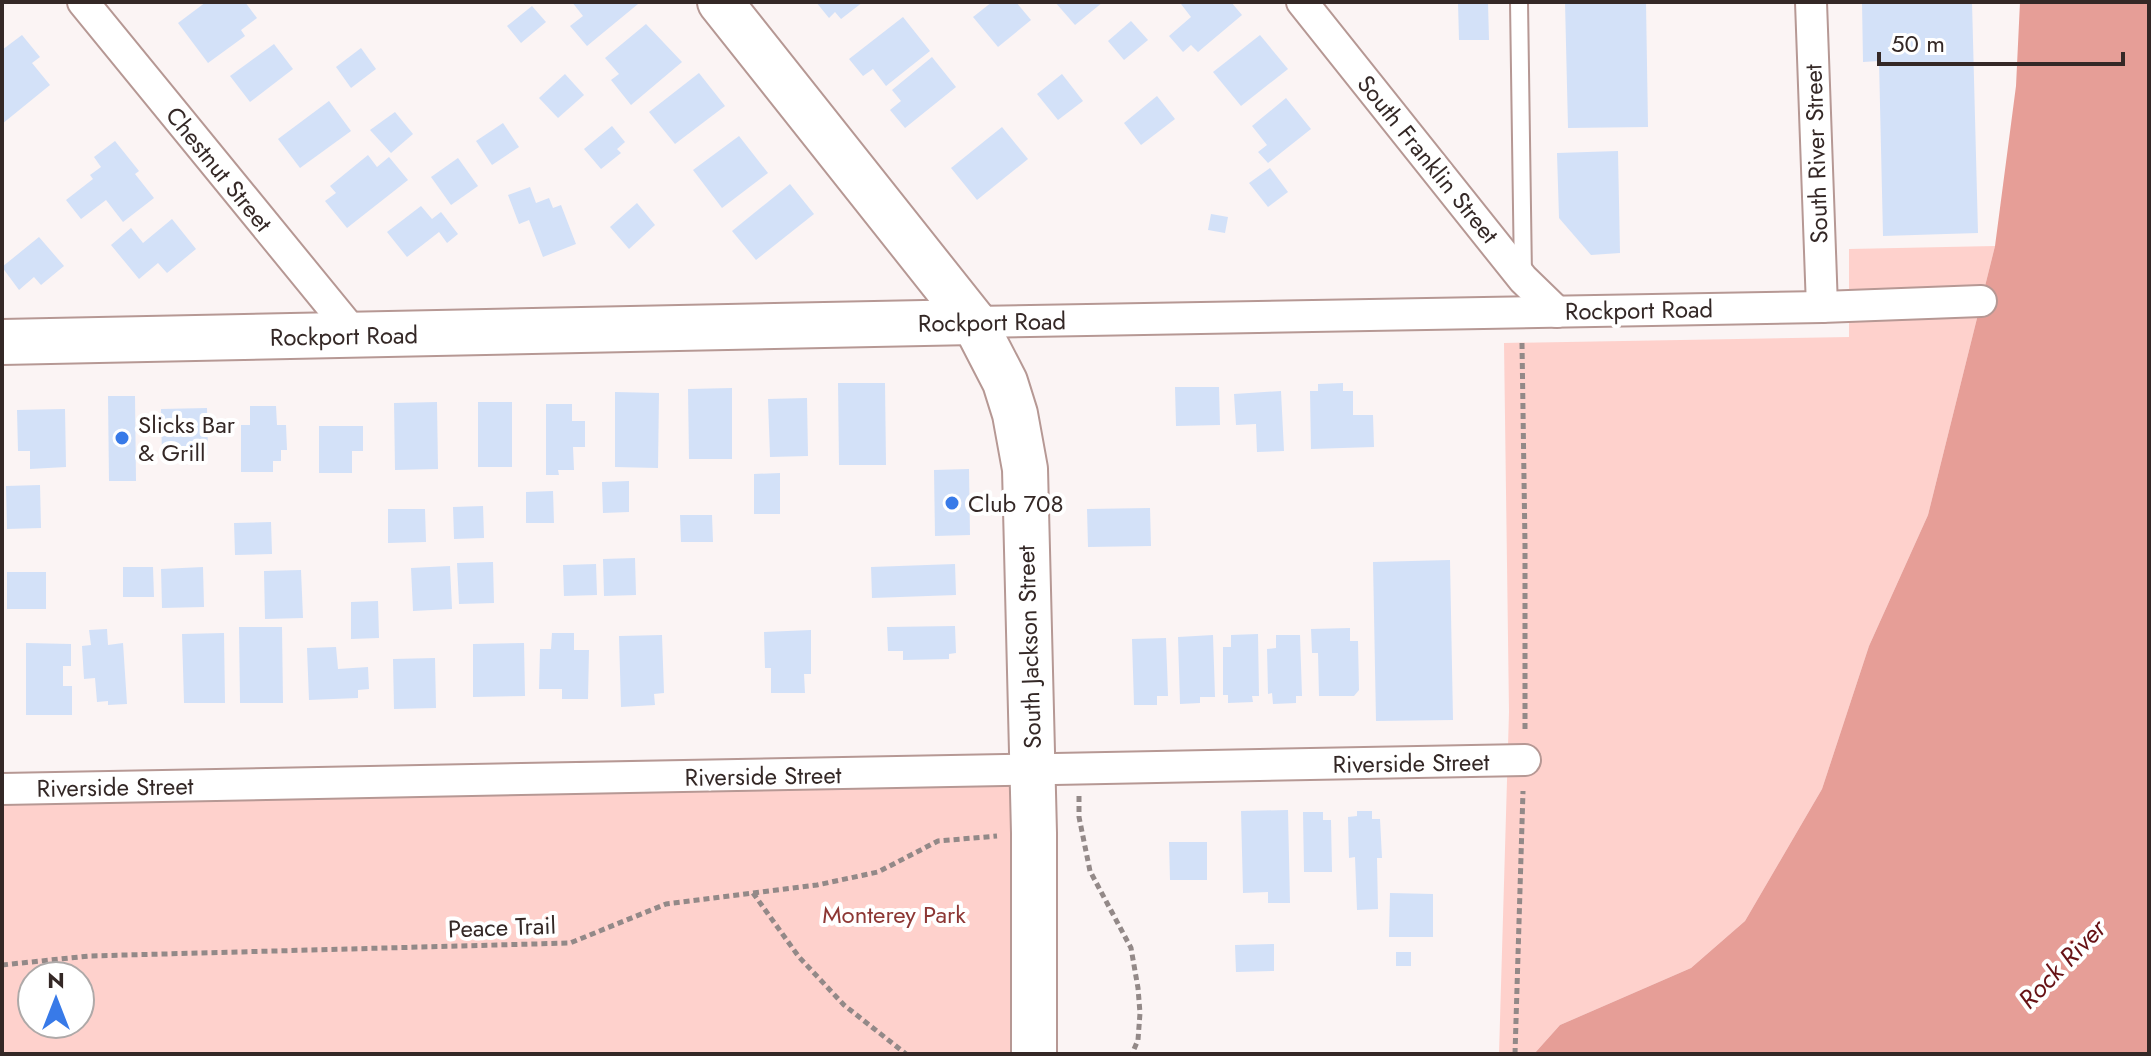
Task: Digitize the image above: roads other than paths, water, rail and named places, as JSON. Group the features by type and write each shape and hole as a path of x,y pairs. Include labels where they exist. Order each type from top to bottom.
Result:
{"street":[{"name":"Chestnut Street","path":"83,2 356,336"},
{"name":"South Jackson Street","path":"720,2 974,322 1005,382 1015,414 1025,469 1034,833 1034,1051"},
{"name":"South Franklin Street","path":"1303,2 1523,279 1557,312"},
{"name":"South River Street","path":"1811,2 1822,307"},
{"name":"Rockport Road","path":"2,342 1822,307 1981,301"},
{"name":"Riverside Street","path":"2,789 1525,760"}],"lane":[{"path":"1519,2 1523,279"}],"water":[{"name":"Rock River","path":"2020,2 2149,2 2149,1054 1534,1054 1560,1025 1691,968 1745,921 1822,789 1869,646 1928,515 1995,246 2016,86"}],"place":[{"name":"Slicks Bar & Grill","path":"122,438"},
{"name":"Club 708","path":"952,503"}],"park label":[{"name":"Monterey Park","path":"894,914"}]}
